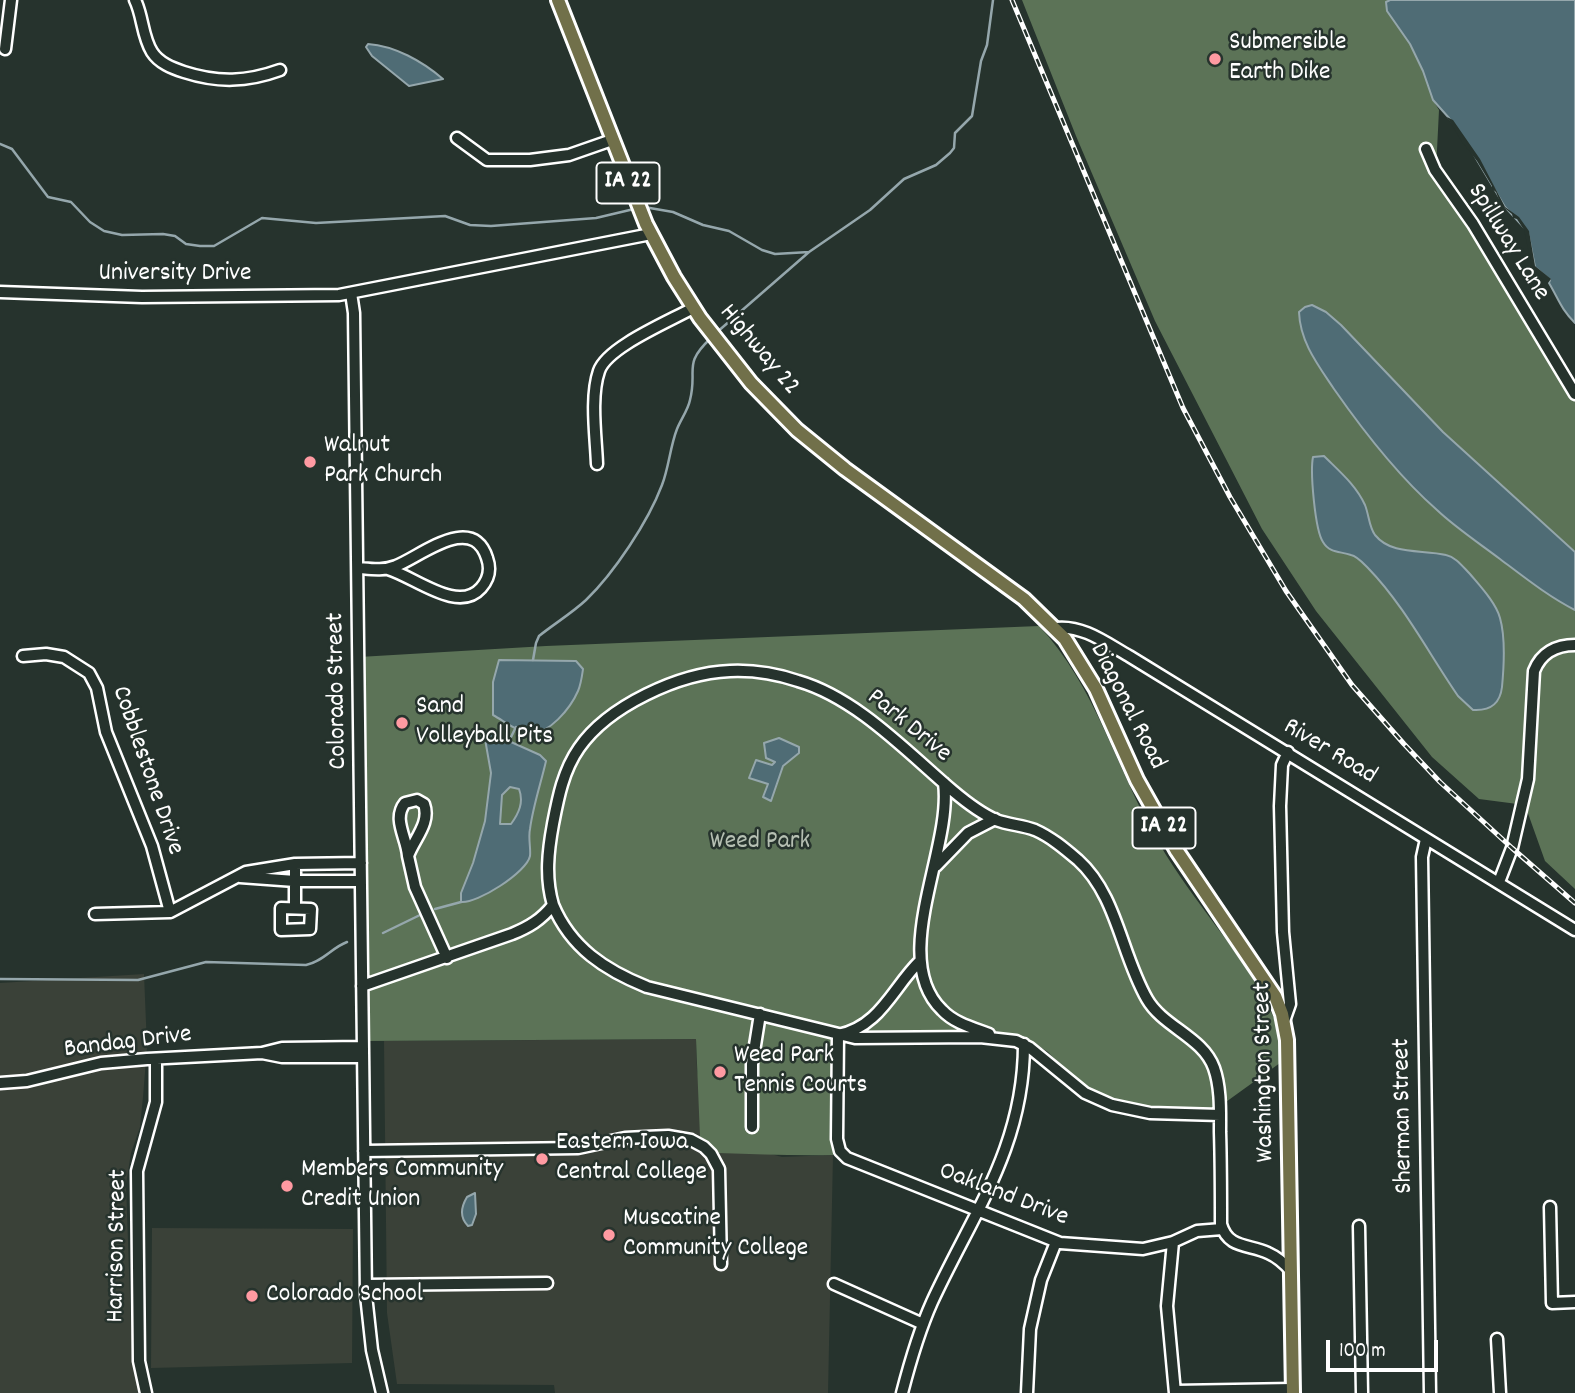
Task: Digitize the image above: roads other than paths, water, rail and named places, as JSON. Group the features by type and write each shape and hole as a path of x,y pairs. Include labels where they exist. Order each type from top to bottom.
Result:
{"main road":[{"name":"Highway 22","path":"558,0 651,234 693,308 751,383 797,430 845,469 1024,599 1056,628"},
{"name":"Diagonal Road","path":"1056,628 1085,669 1137,780 1177,851 1267,983 1284,1021"},
{"name":"Washington Street","path":"1284,1021 1287,1040 1293,1391"}],"street":[{"path":"5,49 11,0"},
{"path":"135,0 152,53 175,69 224,81 254,79 280,70"},
{"path":"457,138 487,160 530,160 569,155 612,140"},
{"name":"Spillway Lane","path":"1426,149 1436,170 1473,224 1575,394"},
{"path":"351,293 651,234"},
{"name":"University Drive","path":"0,292 142,297 351,293"},
{"name":"Colorado Street","path":"351,293 354,313 359,569 366,1285 372,1350 382,1393"},
{"path":"597,464 595,384 601,367 616,350 693,308"},
{"path":"359,569 388,569 445,595 461,598 479,590 485,583 489,566 486,553 477,543 459,538 444,540 412,559 388,569"},
{"name":"River Road","path":"1056,628 1072,628 1098,638 1575,930"},
{"path":"1499,882 1512,848 1528,779 1534,671 1540,658 1553,649 1575,645"},
{"name":"Cobblestone Drive","path":"23,656 46,654 64,657 89,673 97,688 106,733 152,846 170,912"},
{"name":"Park Drive","path":"1220,1115 1150,1113 1112,1105 1085,1093 1024,1044 996,1037 873,1039 838,1035 666,993 626,979 591,957 570,936 553,905 548,880 550,839 561,788 574,757 591,734 618,712 665,687 694,677 749,671 810,684 856,711 970,804 995,819 1023,826 1046,836 1078,860 1096,880 1147,1000 1161,1017 1203,1051 1214,1066 1220,1115 1222,1229"},
{"name":"Washington Street","path":"1284,1021 1290,1004 1283,932 1280,806 1282,765 1288,752"},
{"path":"944,783 945,818 925,905 920,961 925,985 943,1012 967,1026 996,1037"},
{"path":"408,856 427,813 424,804 417,800 405,803 400,813 400,824 415,887 447,958"},
{"path":"933,870 968,833 995,819"},
{"name":"Sherman Street","path":"1426,839 1422,857 1430,1393"},
{"path":"95,914 170,912 246,872 295,864 361,863"},
{"path":"295,864 295,908"},
{"path":"240,877 295,881 362,881"},
{"path":"532,926 553,905"},
{"path":"362,986 532,926 561,923"},
{"path":"838,1035 868,1021 889,1001 920,961"},
{"path":"752,1127 752,1065 760,1014"},
{"path":"868,1021 873,1039"},
{"name":"Oakland Drive","path":"838,1035 838,1145 847,1158 1056,1242 1143,1249 1173,1242 1197,1231 1222,1229"},
{"path":"902,1393 933,1300 980,1211 1004,1156 1015,1124 1023,1078 1024,1044"},
{"name":"Bandag Drive","path":"0,1083 27,1081 101,1063 262,1053 282,1057 363,1052"},
{"name":"Harrison Street","path":"146,1393 139,1361 137,1171 156,1102 156,1059"},
{"path":"364,1151 578,1148 668,1136 691,1140 712,1154 719,1169 721,1264"},
{"path":"1550,1207 1552,1303 1575,1302"},
{"path":"1359,1226 1362,1393"},
{"path":"1222,1229 1232,1242 1270,1254 1291,1271"},
{"path":"1027,1393 1030,1329 1041,1280 1056,1242"},
{"path":"1173,1242 1167,1306 1175,1392 1293,1391"},
{"path":"366,1285 547,1283"},
{"path":"835,1284 923,1324"},
{"path":"1497,1339 1500,1393"}],"water":[{"path":"1575,0 1575,323 1560,304 1550,280 1535,267 1528,232 1505,207 1468,145 1433,100 1410,44 1387,11 1386,2"},
{"path":"368,44 408,55 443,79 409,86 372,56 366,47"},
{"path":"1312,305 1326,312 1341,325 1443,432 1575,552 1575,610 1537,586 1444,517 1395,468 1345,405 1311,353 1300,323 1299,312"},
{"path":"1324,456 1357,491 1365,505 1373,532 1382,542 1399,549 1437,553 1453,558 1470,574 1491,601 1500,618 1504,652 1501,693 1493,705 1473,710 1458,696 1381,582 1358,558 1332,550 1323,542 1316,514 1312,464 1313,457"},
{"path":"499,660 576,661 583,669 575,698 565,712 544,730 528,733 515,728 493,715 493,682"},
{"path":"491,733 540,755 546,761 531,820 530,856 527,863 489,893 461,902 461,893 485,821 491,773 485,739","holes":["510,787 519,789 521,803 516,816 511,824 500,824 502,795"]},
{"path":"779,738 799,747 799,753 783,766 771,801 763,797 768,784 749,778 756,760 772,765 775,762 766,758 764,743"},
{"path":"475,1193 476,1214 472,1225 468,1226 462,1216 462,1208 467,1197"}],"waterway":[{"path":"716,333 809,252 870,210 904,179 936,165 950,153 954,148 955,133 972,116 981,61 987,45 993,0"},
{"path":"0,144 12,149 48,197 71,202 90,222 104,231 122,235 163,234 175,236 186,244 200,246 214,246 262,218 316,223 445,216 470,225 491,226 596,218 634,209"},
{"path":"644,207 673,212 703,225 729,231 762,250 775,254 809,252"},
{"path":"533,660 539,636 581,605 597,589 619,562 648,515 662,485 675,436 689,404 694,361 711,338"},
{"path":"509,741 516,727"},
{"path":"435,909 461,902"},
{"path":"383,933 420,915"},
{"path":"0,979 138,980 206,962 306,965 318,961 347,942"}],"railway":[{"path":"1012,0 1183,408 1230,497 1286,591 1352,685 1404,744 1440,782 1575,903"}],"place":[{"name":"Submersible Earth Dike","path":"1215,59"},
{"name":"Walnut Park Church","path":"310,462"},
{"name":"Sand Volleyball Pits","path":"402,723"},
{"name":"Weed Park Tennis Courts","path":"720,1072"},
{"name":"Eastern Iowa Central College","path":"542,1159"},
{"name":"Members Community Credit Union","path":"287,1186"},
{"name":"Muscatine Community College","path":"609,1235"},
{"name":"Colorado School","path":"252,1296"}],"park label":[{"name":"Weed Park","path":"760,843"}]}
